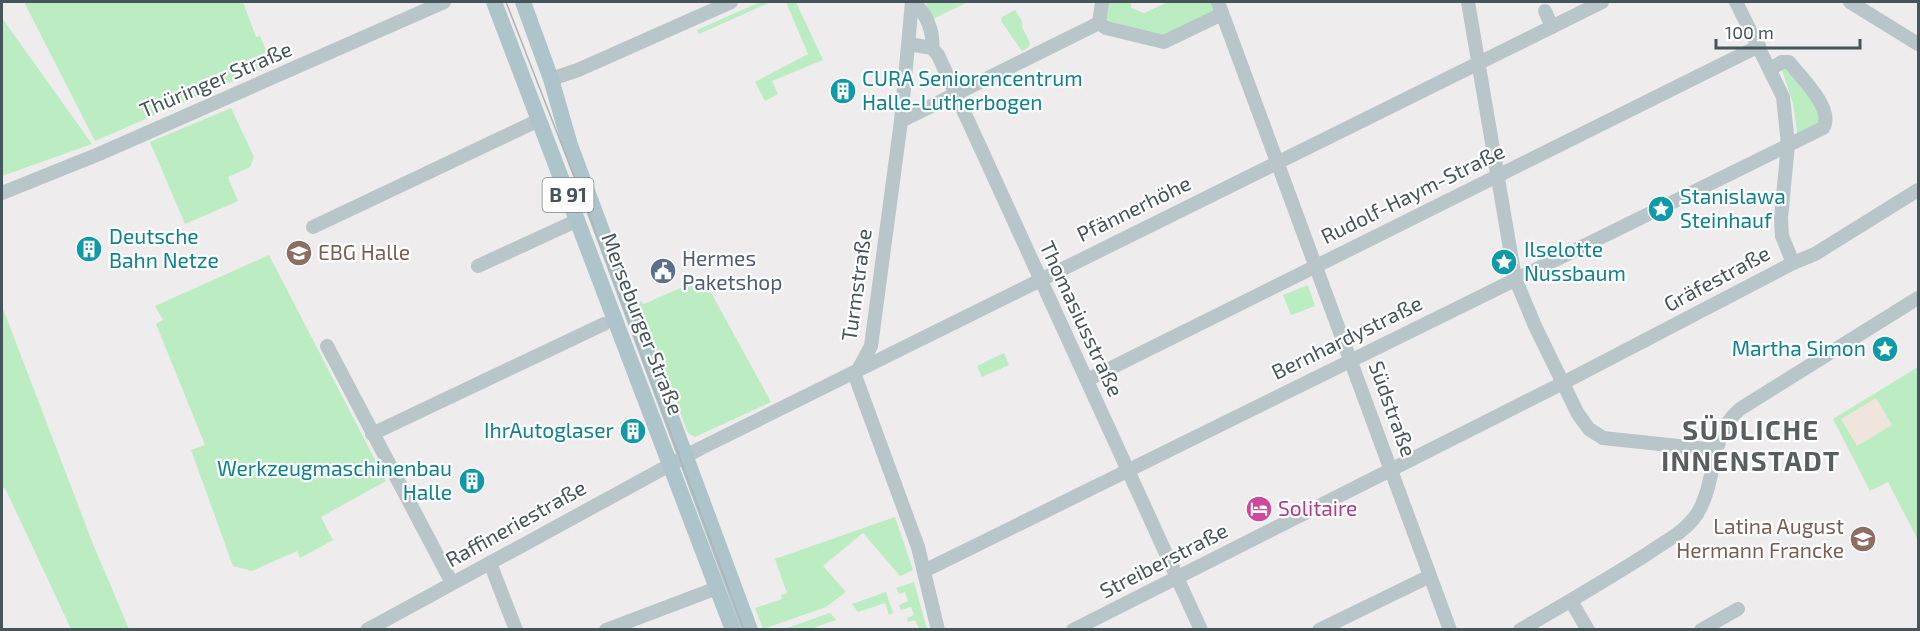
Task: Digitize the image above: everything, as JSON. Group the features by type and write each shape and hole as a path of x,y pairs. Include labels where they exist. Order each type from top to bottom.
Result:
{"main road":[{"name":"Merseburger Straße","path":"494,2 578,220 750,630"},
{"name":"Merseburger Straße","path":"523,2 551,79 570,146 678,460 717,588 733,630"}],"street":[{"name":"Thüringer Straße","path":"2,192 109,149 444,2"},
{"path":"551,79 578,70 732,2"},
{"name":"Turmstraße","path":"912,2 901,121 871,346 864,362 854,373 909,520 939,630"},
{"name":"Thomasiusstraße","path":"912,2 920,9 932,33 932,48 1201,630"},
{"path":"1099,23 1102,2"},
{"path":"1468,2 1515,278 1582,421 1603,438 1716,450"},
{"name":"Pfännerhöhe","path":"678,460 1276,161 1480,64 1602,2"},
{"path":"1736,2 1783,97 1788,144 1780,211 1782,236 1793,263"},
{"path":"1850,2 1918,44"},
{"path":"1099,23 1106,28 1164,42 1220,8"},
{"name":"Südstraße","path":"1220,8 1450,630"},
{"path":"1545,11 1552,27"},
{"path":"901,121 956,96 1099,23"},
{"path":"909,44 932,48"},
{"name":"Rudolf-Haym-Straße","path":"1087,380 1759,46"},
{"name":"Bernhardystraße","path":"924,571 1350,359 1823,128 1827,115 1790,62 1782,62 1771,69"},
{"path":"313,226 539,120"},
{"name":"Gräfestraße","path":"1563,384 1793,263 1815,254 1918,190"},
{"path":"478,266 578,220"},
{"path":"1520,630 1571,601 1669,539 1691,522 1707,492 1723,428 1740,409 1918,298"},
{"path":"372,434 604,324"},
{"path":"327,346 452,583"},
{"name":"Streiberstraße","path":"1073,630 1563,384"},
{"name":"Raffineriestraße","path":"367,630 678,460"},
{"path":"490,563 516,630"},
{"path":"1319,630 1430,576"},
{"path":"606,630 717,588"},
{"path":"1571,601 1587,630"},
{"path":"1701,630 1738,609"}],"green space":[{"path":"24,2 243,2 256,37 260,36 272,64 95,141"},
{"path":"760,2 771,2 699,34 697,30"},
{"path":"786,2 796,2 823,60 772,81 778,94 765,101 755,82 808,54"},
{"path":"925,2 968,2 933,19"},
{"path":"1107,2 1131,2 1131,8 1144,13 1168,2 1211,2 1216,13 1167,37 1110,23 1104,16"},
{"path":"1015,10 1022,21 1022,27 1030,43 1029,47 1022,51 1001,21 1002,17"},
{"path":"2,18 92,144 2,176"},
{"path":"1787,66 1801,82 1823,122 1798,138 1793,104 1782,70"},
{"path":"231,108 254,157 250,167 228,177 238,201 185,224 150,142"},
{"path":"269,255 386,481 321,517 333,540 300,558 297,551 252,571 233,566 191,450 205,445 156,324 163,320 155,306"},
{"path":"703,278 771,402 695,437 688,433 636,298 644,304"},
{"path":"1308,285 1315,306 1291,315 1283,295"},
{"path":"2,306 93,544 129,629 71,629 5,488 2,489"},
{"path":"1004,353 1009,365 982,377 977,366"},
{"path":"1918,367 1918,540 1888,482 1870,491 1833,419"},
{"path":"895,517 913,570 900,576 863,533 823,566 846,592 826,607 763,629 755,608 782,599 781,595 787,593 775,559"},
{"path":"914,582 927,629 919,629 915,620 908,622 907,618 914,615 911,607 901,610 899,605 908,601 905,592 899,594 896,588"},
{"path":"886,592 893,613 889,615 885,603 858,612 852,604"},
{"path":"830,613 836,620 810,629 784,629"}],"sand":[{"path":"1876,398 1892,425 1857,446 1841,419"}],"tram line":[{"path":"506,2 590,217 744,630"}],"place":[{"name":"CURA Seniorencentrum Halle-Lutherbogen","path":"843,91"},
{"name":"Stanislawa Steinhauf","path":"1661,209"},
{"name":"Deutsche Bahn Netze","path":"89,249"},
{"name":"EBG Halle","path":"299,253"},
{"name":"Ilselotte Nussbaum","path":"1504,262"},
{"name":"Hermes Paketshop","path":"663,271"},
{"name":"Martha Simon","path":"1885,349"},
{"name":"IhrAutoglaser","path":"633,431"},
{"name":"Werkzeugmaschinenbau Halle","path":"472,481"},
{"name":"Solitaire","path":"1259,509"},
{"name":"Latina August Hermann Francke","path":"1863,539"}],"district":[{"name":"SÜDLICHE INNENSTADT","path":"1751,446"}]}
